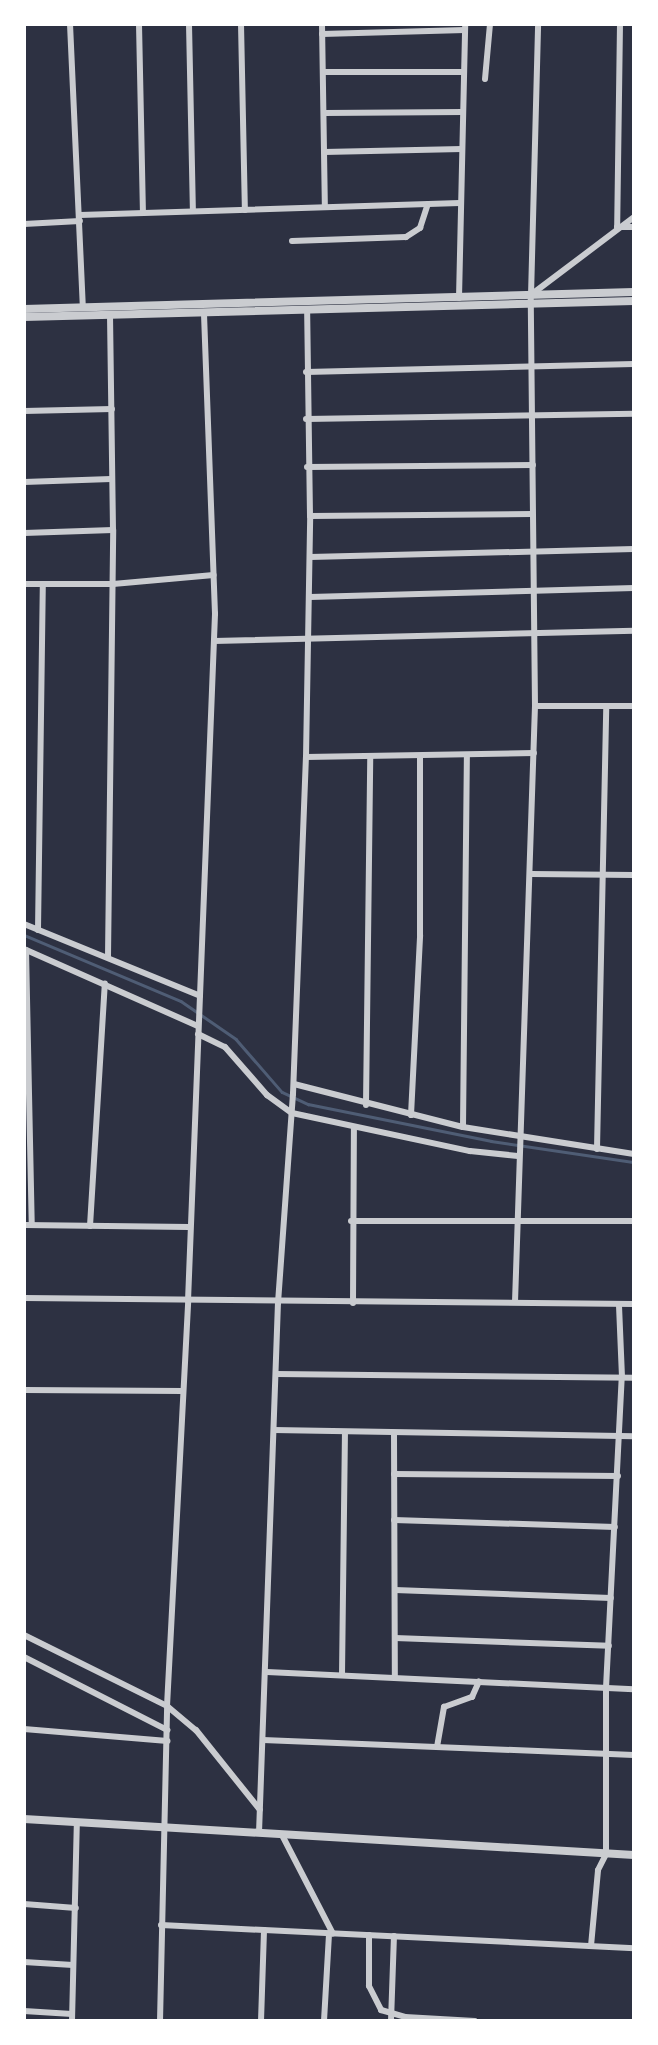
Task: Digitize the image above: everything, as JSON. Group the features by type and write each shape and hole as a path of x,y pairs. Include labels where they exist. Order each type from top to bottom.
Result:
{"street":[{"path":"70,24 83,308"},
{"path":"139,24 143,213"},
{"path":"189,24 193,211"},
{"path":"240,24 245,210"},
{"path":"322,24 325,207"},
{"path":"485,79 490,24"},
{"path":"515,1302 535,706 536,552 532,514 534,368 531,299 538,24"},
{"path":"617,227 620,24"},
{"path":"323,34 465,27 459,298"},
{"path":"323,72 464,72"},
{"path":"324,113 463,112"},
{"path":"324,152 462,149"},
{"path":"24,224 143,213 460,203"},
{"path":"292,241 406,237 420,228 428,204"},
{"path":"531,299 617,227 634,217"},
{"path":"617,227 634,227"},
{"path":"24,317 307,309 634,292"},
{"path":"24,309 459,298 634,301"},
{"path":"258,1833 267,1672 278,1303 294,1084 310,639 307,309"},
{"path":"160,2021 167,1706 188,1301 214,641 204,312"},
{"path":"108,957 113,584 110,315"},
{"path":"306,372 634,364"},
{"path":"24,411 112,409"},
{"path":"306,419 532,418 634,414"},
{"path":"307,467 533,465"},
{"path":"24,482 111,479"},
{"path":"310,516 532,514"},
{"path":"24,533 113,530"},
{"path":"310,557 634,549"},
{"path":"24,584 113,584 214,575"},
{"path":"38,930 43,584"},
{"path":"310,597 536,593 634,588"},
{"path":"214,641 634,631"},
{"path":"535,706 634,706"},
{"path":"597,1149 606,874 606,706"},
{"path":"306,757 467,757 534,753"},
{"path":"366,1105 370,757"},
{"path":"411,1115 420,935 420,757"},
{"path":"463,1126 467,757"},
{"path":"531,874 634,875"},
{"path":"24,924 200,996"},
{"path":"189,1227 28,1225 25,950 105,983 198,1030 225,1047 267,1095 292,1110 354,1128 470,1152 518,1156"},
{"path":"90,1226 105,983"},
{"path":"294,1084 366,1105 463,1126 634,1154"},
{"path":"353,1303 351,1221 354,1128"},
{"path":"351,1221 634,1221"},
{"path":"24,1298 278,1303 634,1304"},
{"path":"591,1946 598,1870 606,1854 609,1754 606,1688 620,1436 620,1304"},
{"path":"276,1374 634,1378"},
{"path":"24,1390 183,1391"},
{"path":"274,1430 634,1436"},
{"path":"342,1675 345,1433"},
{"path":"394,1434 395,1677"},
{"path":"394,1474 618,1475"},
{"path":"394,1520 615,1527"},
{"path":"395,1590 611,1598"},
{"path":"24,1635 167,1706 196,1730 260,1810"},
{"path":"395,1638 609,1646"},
{"path":"24,1657 167,1730"},
{"path":"267,1672 634,1689"},
{"path":"437,1747 444,1707 472,1698 479,1681"},
{"path":"24,1729 168,1741"},
{"path":"263,1740 634,1755"},
{"path":"24,1819 634,1855"},
{"path":"24,2011 72,2017 77,1822"},
{"path":"282,1835 331,1933 324,2021"},
{"path":"24,1904 76,1908"},
{"path":"161,1925 634,1948"},
{"path":"261,2021 264,1930"},
{"path":"369,1935 371,1996 381,2010 391,2018 475,2021"},
{"path":"391,2018 394,1936"},
{"path":"24,1962 73,1965"}],"waterway":[{"path":"24,935 181,1001 236,1039 282,1092 308,1104 491,1141 634,1162"}]}
